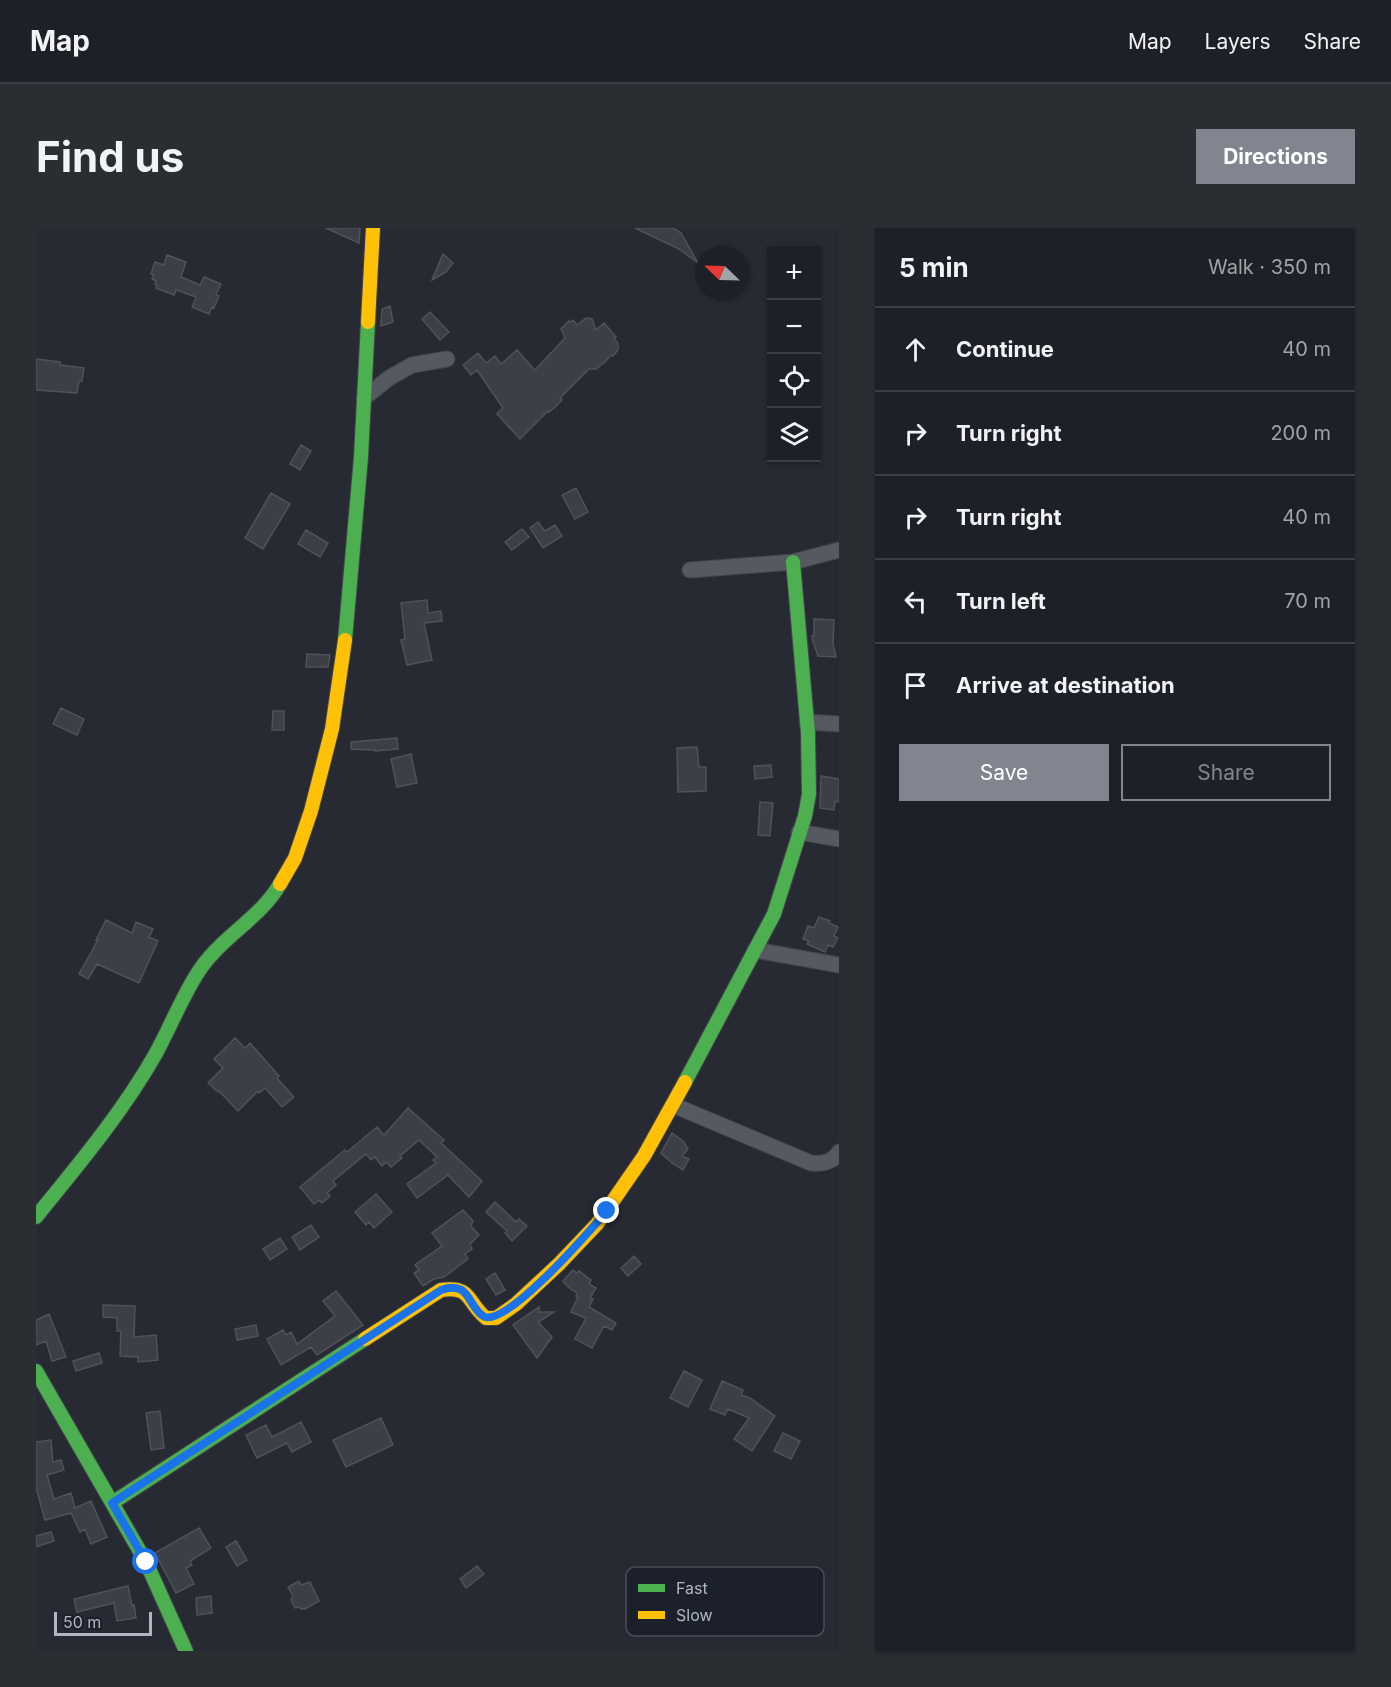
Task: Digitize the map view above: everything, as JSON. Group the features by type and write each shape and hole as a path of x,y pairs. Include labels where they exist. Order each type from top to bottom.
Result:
{"street":[{"path":"36,1217 95,1145 126,1100 154,1056 197,973 218,946 248,921 275,893 295,858 312,811 332,729 347,626 361,456 373,228"},
{"path":"364,398 389,378 412,365 447,359"},
{"path":"690,570 793,562 839,550"},
{"path":"112,1503 441,1290 448,1287 462,1291 482,1316 492,1319 518,1302 576,1248 607,1211 644,1156 673,1105 774,914 805,816 809,794 807,722 793,562"},
{"path":"807,722 839,724"},
{"path":"799,832 839,839"},
{"path":"755,950 839,965"},
{"path":"673,1105 811,1163 824,1164 837,1156 839,1152"},
{"path":"36,1371 146,1562 186,1651"}],"building":[{"path":"326,228 360,228 359,243"},
{"path":"635,228 673,228 681,233 695,261 679,249"},
{"path":"443,254 453,263 446,272 432,280"},
{"path":"167,255 186,262 181,277 200,285 204,277 221,284 216,295 219,296 209,314 192,307 196,297 176,290 174,295 156,288 156,281 152,279 154,275 151,274 155,262 164,265"},
{"path":"390,306 393,322 381,326 382,309"},
{"path":"430,312 449,332 440,340 422,319"},
{"path":"586,318 592,319 596,330 604,323 616,337 614,339 618,343 618,350 596,369 589,369 560,398 562,400 520,439 497,414 503,408 477,370 471,375 463,365 478,353 486,363 495,356 501,364 517,350 535,370 565,338 561,329 569,321 573,320 577,325"},
{"path":"36,359 84,368 77,393 36,390"},
{"path":"301,445 311,451 300,470 290,464"},
{"path":"576,488 588,512 575,519 562,495"},
{"path":"271,493 290,504 263,549 245,538"},
{"path":"538,522 545,531 555,525 562,536 543,548 530,528"},
{"path":"522,529 529,537 512,550 505,542"},
{"path":"306,530 328,543 320,557 298,544"},
{"path":"427,600 428,613 441,611 442,621 424,623 432,660 407,665 401,640 405,639 401,603"},
{"path":"814,619 834,620 833,644 836,657 818,656 812,638"},
{"path":"307,654 330,655 328,667 306,667"},
{"path":"61,708 84,719 77,735 53,724"},
{"path":"273,711 284,711 284,730 272,730"},
{"path":"397,738 398,749 375,751 351,749 351,742"},
{"path":"697,747 699,767 706,767 706,791 678,792 677,748"},
{"path":"411,754 417,783 397,787 391,759"},
{"path":"771,765 772,777 755,779 754,766"},
{"path":"821,776 839,779 839,802 835,801 834,810 820,808"},
{"path":"760,802 773,803 770,836 758,835"},
{"path":"819,917 838,927 834,936 838,938 833,947 828,945 825,952 807,944 809,941 803,939 808,926 814,928"},
{"path":"106,920 132,933 136,922 153,929 149,937 158,941 139,983 97,964 88,979 79,974"},
{"path":"235,1038 245,1048 250,1043 294,1097 282,1107 265,1088 259,1093 258,1091 238,1111 208,1083 223,1068 214,1059"},
{"path":"408,1108 444,1140 441,1143 482,1181 469,1197 448,1175 417,1198 407,1184 436,1163 433,1160 437,1157 419,1140 391,1167 386,1162 382,1166 375,1157 371,1160 366,1154 333,1181 336,1185 327,1193 330,1196 322,1203 319,1200 314,1204 300,1187 377,1127 384,1135"},
{"path":"672,1133 683,1141 688,1149 682,1156 689,1159 683,1170 661,1153"},
{"path":"376,1194 392,1212 374,1228 369,1222 366,1225 355,1212"},
{"path":"495,1202 516,1222 519,1219 527,1226 512,1241 505,1233 507,1231 486,1212"},
{"path":"463,1210 473,1221 471,1226 479,1235 470,1244 472,1249 465,1254 468,1259 444,1277 434,1279 423,1286 414,1273 419,1270 415,1265 442,1246 432,1233"},
{"path":"311,1225 319,1237 300,1250 292,1237"},
{"path":"280,1238 287,1249 270,1260 263,1249"},
{"path":"634,1256 641,1264 628,1276 621,1268"},
{"path":"573,1270 577,1273 579,1271 591,1280 589,1284 596,1288 590,1298 593,1299 589,1307 616,1323 612,1330 604,1326 592,1348 575,1339 586,1318 571,1312 578,1297 577,1293 563,1281"},
{"path":"495,1273 505,1290 496,1295 486,1279"},
{"path":"336,1291 363,1325 317,1355 311,1347 281,1365 267,1339 283,1330 286,1335 291,1332 297,1344 335,1316 323,1301"},
{"path":"103,1305 135,1306 134,1337 156,1335 158,1360 138,1362 138,1357 120,1356 121,1331 117,1331 117,1318 103,1317"},
{"path":"539,1307 539,1312 554,1312 538,1322 552,1337 537,1358 513,1325"},
{"path":"49,1314 66,1357 52,1361 46,1341 36,1345 36,1320"},
{"path":"256,1325 258,1336 237,1340 235,1329"},
{"path":"99,1353 102,1363 76,1371 73,1361"},
{"path":"684,1371 702,1380 688,1407 670,1398"},
{"path":"722,1381 743,1390 741,1395 750,1398 775,1416 752,1451 734,1439 749,1418 728,1409 725,1415 710,1409"},
{"path":"160,1411 164,1448 151,1450 146,1413"},
{"path":"381,1418 393,1445 346,1467 333,1440"},
{"path":"301,1422 311,1442 292,1452 287,1443 257,1458 246,1435 266,1425 272,1437"},
{"path":"783,1433 800,1441 791,1459 774,1451"},
{"path":"51,1440 53,1462 61,1460 64,1470 47,1475 54,1499 71,1493 75,1508 91,1501 107,1537 91,1544 85,1529 80,1532 71,1513 45,1520 36,1488 36,1442"},
{"path":"199,1528 211,1548 190,1561 192,1565 186,1568 194,1584 176,1593 155,1553"},
{"path":"51,1532 54,1541 36,1547 36,1536"},
{"path":"236,1541 247,1560 237,1566 226,1547"},
{"path":"477,1566 484,1574 466,1588 460,1579"},
{"path":"299,1581 301,1585 310,1582 319,1601 305,1609 295,1608 291,1600 293,1596 288,1587"},
{"path":"128,1586 136,1618 117,1621 114,1603 77,1612 74,1599"},
{"path":"211,1596 212,1613 197,1615 196,1598"}],"traffic: fast":[{"path":"345,640 361,457 368,322"},
{"path":"685,1082 774,914 805,816 809,794 808,733 793,562"},
{"path":"36,1217 99,1138 142,1076 186,993 206,961 262,908 280,884"},
{"path":"112,1503 365,1339"},
{"path":"36,1371 146,1562 186,1651"}],"traffic: slow":[{"path":"368,322 373,228"},
{"path":"280,884 295,858 311,811 332,729 345,640"},
{"path":"365,1339 441,1290 451,1289 464,1293 486,1318 496,1318 516,1304 597,1224 644,1156 685,1082"}],"route":[{"path":"146,1562 112,1503 441,1290 448,1287 462,1291 486,1318 492,1319 504,1312 543,1280 576,1248 607,1211"}]}
